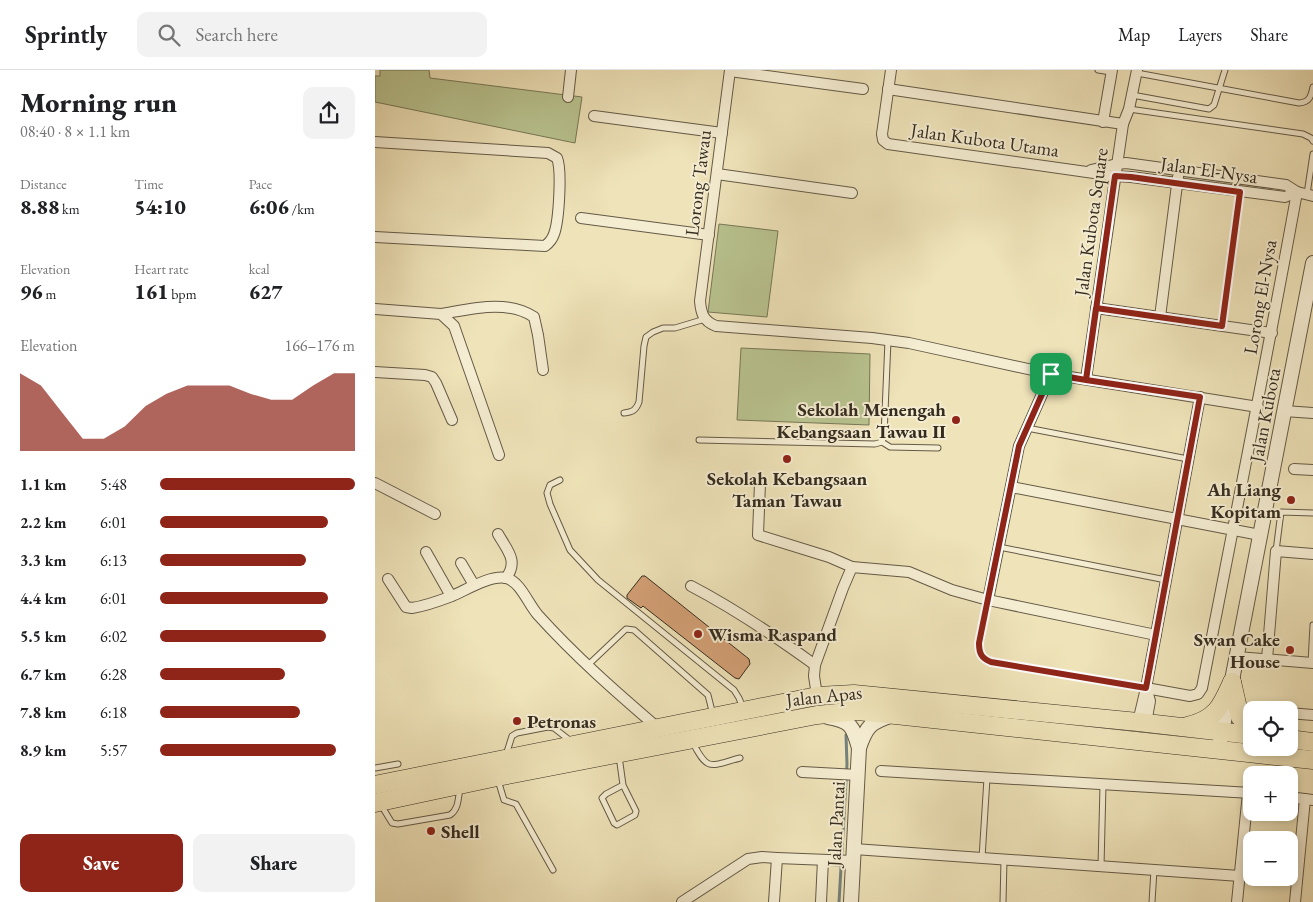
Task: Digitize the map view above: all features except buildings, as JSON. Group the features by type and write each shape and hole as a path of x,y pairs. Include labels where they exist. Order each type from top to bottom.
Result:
{"highway":[{"path":"1232,682 1243,705"},
{"path":"1181,728 1203,722 1216,713 1224,701 1232,682"},
{"name":"Jalan Apas","path":"375,785 817,696 855,694 892,696 1142,722 1243,735"},
{"name":"Jalan Apas","path":"377,803 497,777 691,739 817,715 858,711 1313,760"},
{"path":"1053,713 1097,724 1130,729 1137,734 1136,741"},
{"path":"1298,740 1313,742"},
{"path":"1219,750 1221,756 1228,762 1244,765 1313,769"}],"street":[{"path":"568,98 571,70"},
{"path":"891,70 889,89 1123,124"},
{"path":"730,71 863,89"},
{"name":"Lorong Tawau","path":"705,320 701,308 701,300 730,71"},
{"path":"1103,122 1111,71"},
{"name":"Jalan Kubota Square","path":"1086,380 1123,124 1129,109 1136,71"},
{"name":"Jalan Kubota Utama","path":"889,89 882,134 883,140 887,144 1115,176"},
{"path":"594,116 722,132"},
{"path":"375,142 548,153 557,158 559,169 555,231 550,242 545,246 375,237"},
{"name":"Jalan El-Nysa","path":"1117,164 1126,163 1286,185 1306,194"},
{"name":"Jalan Kubota Utama","path":"1083,172 1117,164"},
{"path":"1160,317 1179,171"},
{"path":"717,174 852,193"},
{"name":"Jalan El-Nysa","path":"1115,176 1285,197 1306,194"},
{"name":"Lorong El-Nysa","path":"1146,688 1190,696 1201,692 1272,333 1306,194"},
{"path":"581,218 709,235"},
{"name":"Jalan Kubota","path":"1219,750 1258,535 1310,296 1313,263"},
{"path":"375,309 441,314 496,306 526,312 534,317 543,370"},
{"path":"1096,308 1272,333"},
{"path":"441,314 454,326 499,455"},
{"path":"705,320 716,326 909,343 1051,374 1258,407"},
{"path":"375,372 432,377 452,420"},
{"path":"988,600 1019,446 1051,374"},
{"path":"1142,722 1146,688 1200,397"},
{"path":"1285,410 1313,413"},
{"path":"1294,469 1313,470"},
{"path":"375,483 435,514"},
{"path":"759,483 758,535 829,557 852,567 909,572 951,590 988,600 1156,635"},
{"path":"1011,487 1258,535"},
{"path":"498,534 512,559 512,566 506,578"},
{"path":"1267,659 1276,551 1313,554"},
{"path":"426,552 451,596"},
{"path":"461,563 474,585"},
{"path":"817,696 814,676 815,665 852,567"},
{"path":"388,579 406,607 411,608 451,596 474,585 497,578 506,578 515,583 536,613 587,666 658,728"},
{"path":"691,586 726,604 776,636 815,665"},
{"path":"1237,657 1312,663"},
{"path":"859,748 865,730 871,724 895,714"},
{"path":"1298,714 1313,715"},
{"path":"817,715 838,718 853,727 859,748"},
{"name":"Jalan Pantai","path":"851,902 854,775 859,748"},
{"path":"881,771 1243,793"},
{"path":"802,772 854,775"},
{"path":"1295,902 1309,799"},
{"path":"1237,902 1247,821"},
{"path":"682,902 748,859 762,857 827,860 852,857 982,858 1240,876"},
{"path":"774,902 777,858"},
{"path":"821,902 827,860"}],"lane":[{"path":"1098,70 1111,71"},
{"path":"1132,95 1209,109 1214,106 1225,70"},
{"path":"1136,71 1299,103 1309,100 1313,87"},
{"path":"1129,109 1303,134 1313,141"},
{"path":"1306,194 1313,154"},
{"path":"1222,326 1240,192"},
{"path":"624,413 633,412 639,402 643,346 646,337 663,328 675,328 705,320"},
{"path":"882,442 884,436 888,340"},
{"path":"1026,428 1189,459"},
{"path":"699,440 875,444 882,442 890,447 938,448"},
{"path":"560,480 550,485 547,493 570,550 598,580 734,690 744,711"},
{"path":"1276,551 1281,512 1313,513"},
{"path":"999,547 1166,580"},
{"path":"988,600 979,649 984,659 991,662 1146,688"},
{"path":"1312,663 1313,625"},
{"path":"587,666 626,629 634,630 709,695 713,718"},
{"path":"691,739 702,760 707,764 739,758"},
{"path":"619,754 623,784 636,811 635,815 617,825 614,823 602,798 605,794 623,784"},
{"path":"375,768 398,764"},
{"path":"497,777 504,800 516,804 553,870"},
{"path":"982,858 987,778"},
{"path":"377,803 392,822 398,824 449,815 457,807 460,785"},
{"path":"1101,866 1103,785"},
{"path":"1003,902 1004,860"},
{"path":"1153,902 1154,870"}],"green space":[{"path":"380,70 429,70 430,78 582,97 575,143 375,102 375,76 380,76"},
{"path":"719,224 778,231 767,317 708,312"},
{"path":"741,348 870,354 869,425 737,420"}],"waterway":[{"path":"839,902 847,764 846,735"}],"place":[{"name":"Sekolah Menengah Kebangsaan Tawau II","path":"956,420"},
{"name":"Sekolah Kebangsaan Taman Tawau","path":"787,459"},
{"name":"Ah Liang Kopitam","path":"1291,500"},
{"name":"Wisma Raspand","path":"698,634"},
{"name":"Swan Cake House","path":"1290,650"},
{"name":"Petronas","path":"517,721"},
{"name":"Shell","path":"431,831"}],"route":[{"path":"1051,374 1019,446 979,643 980,654 984,659 991,662 1146,688 1200,397 1086,380 1096,308 1222,326 1240,192 1115,176 1086,380 1051,374"}]}
